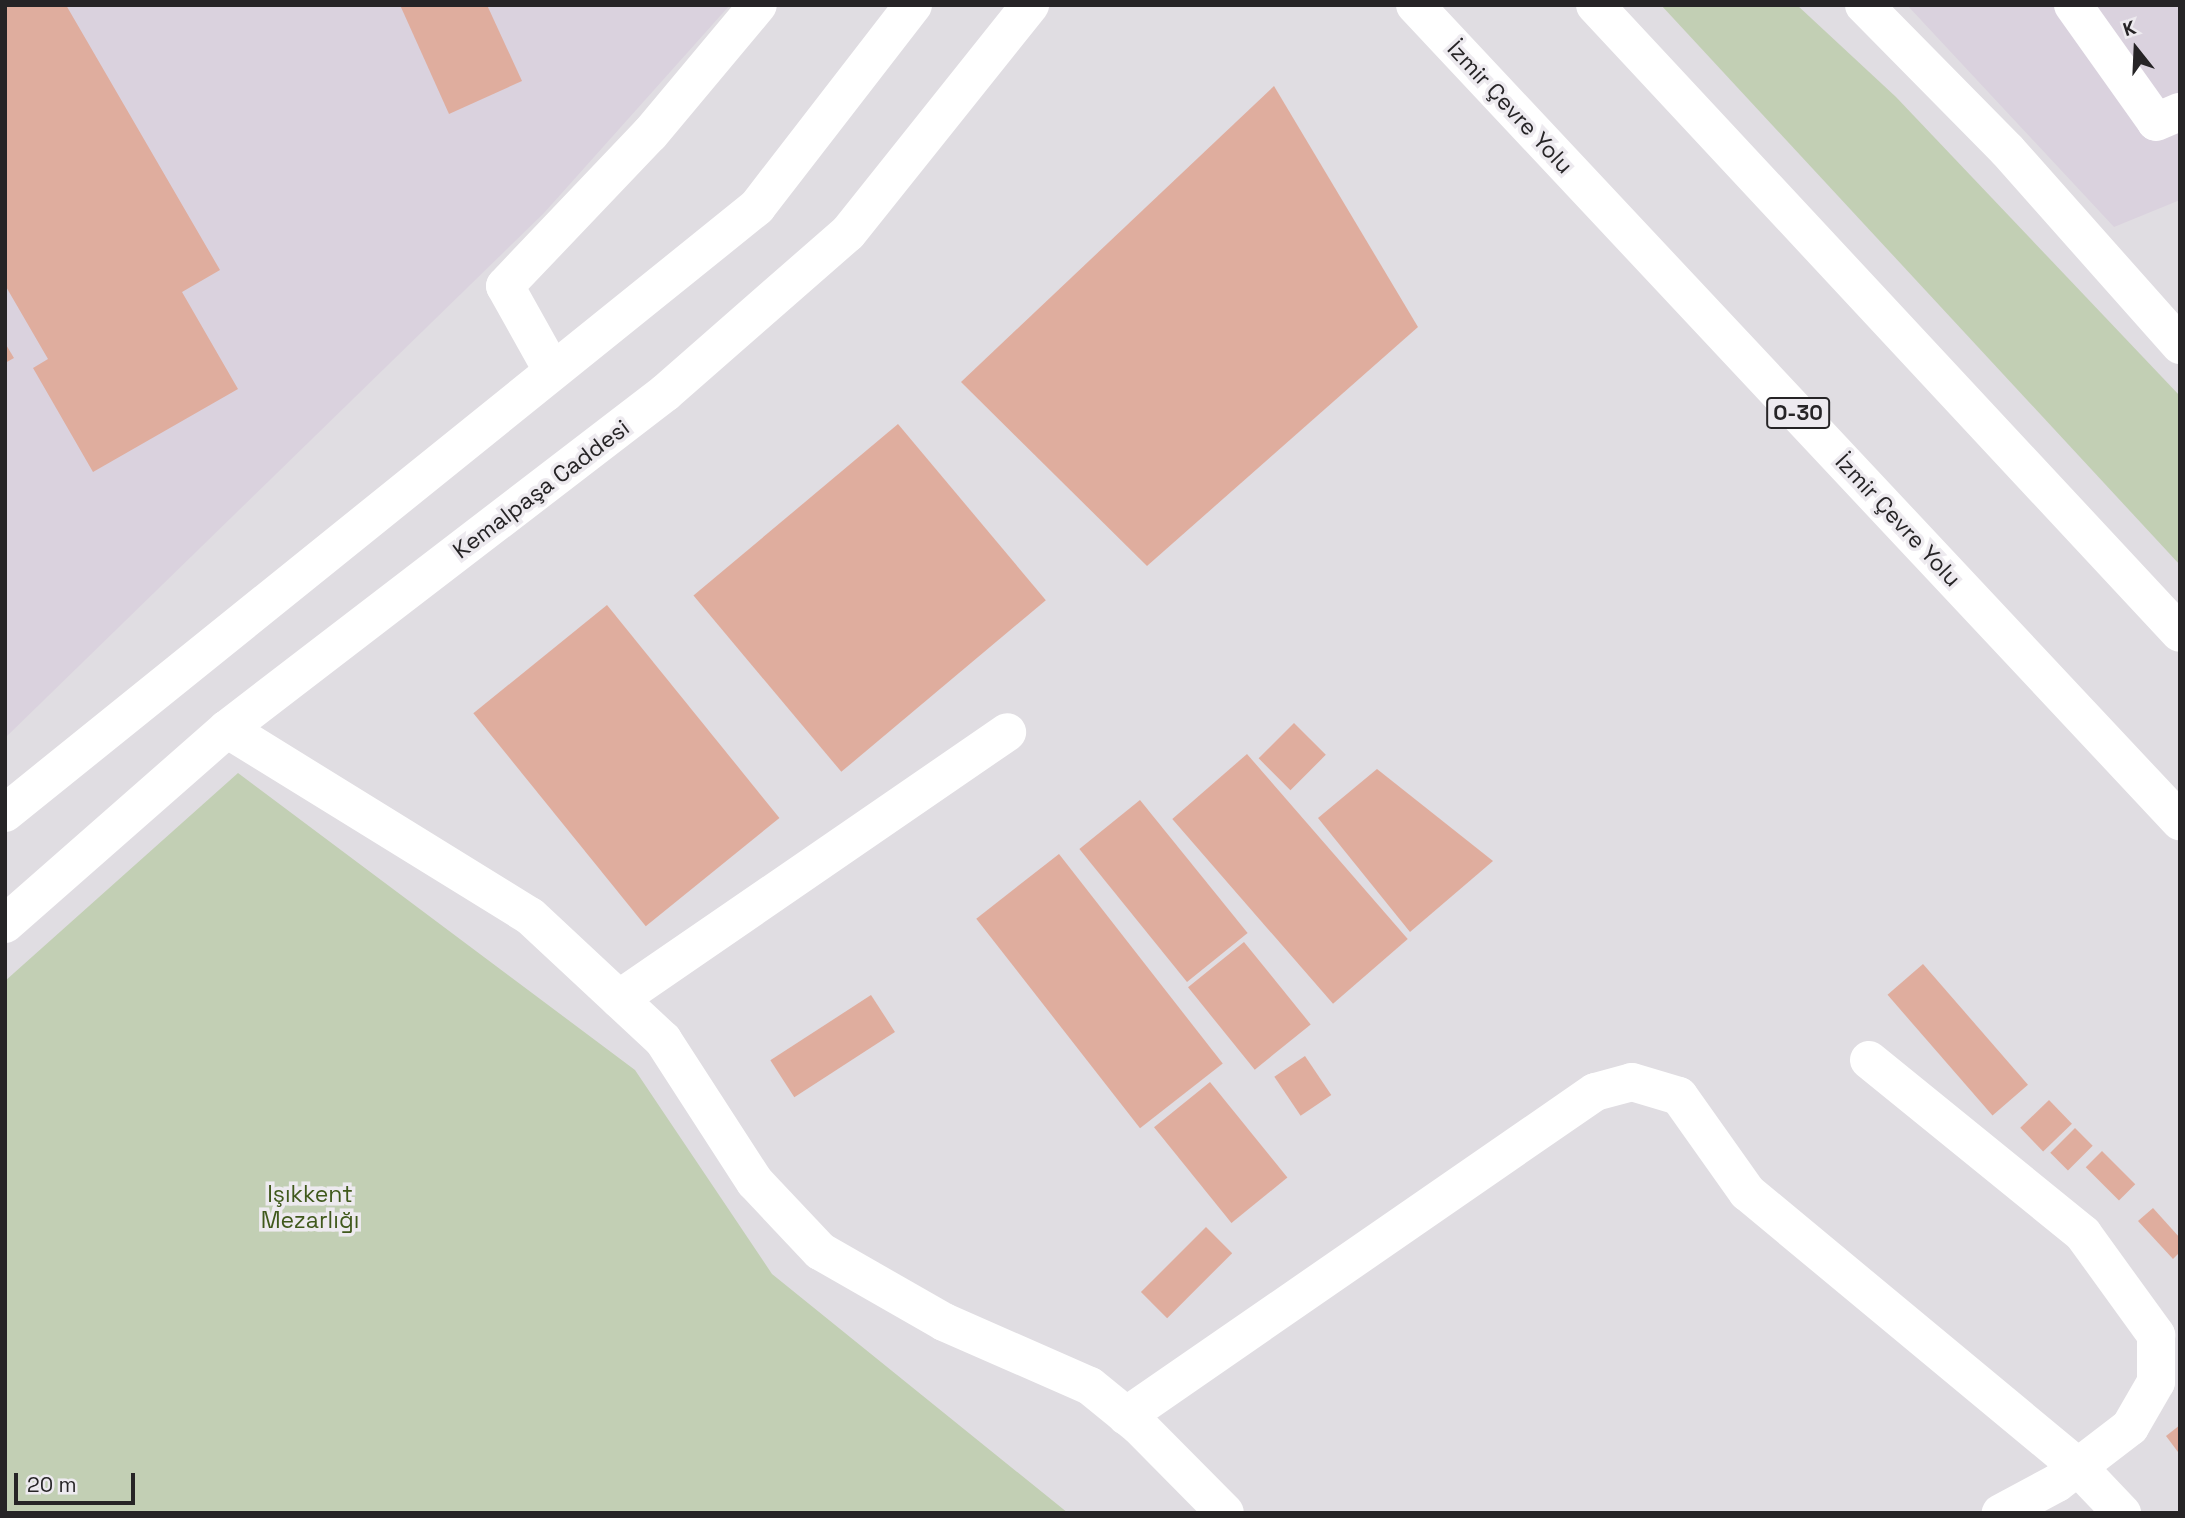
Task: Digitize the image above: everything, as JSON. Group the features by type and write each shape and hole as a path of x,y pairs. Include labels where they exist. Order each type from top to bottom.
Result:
{"main road":[{"path":"552,370 505,286 650,134 758,5"},
{"path":"5,813 21,791 757,207 913,5"},
{"name":"Kemalpaşa Caddesi","path":"5,924 227,729 665,393 848,233 1030,5"},
{"name":"İzmir Çevre Yolu","path":"1415,5 2180,821"},
{"path":"1595,5 2180,633"},
{"path":"1864,5 2007,150 2180,345"},
{"path":"2073,5 2156,122 2180,112"},
{"path":"227,729 530,916 663,1040 755,1182 820,1251 944,1322 1090,1386 1126,1416 1225,1513"},
{"path":"619,999 1007,732"},
{"path":"1869,1060 2083,1234 2156,1335 2156,1382 2130,1427 2078,1467 2001,1513"},
{"path":"1126,1416 1595,1092 1632,1082 1679,1096 1747,1192 2078,1467 2122,1513"}],"shaded area":[{"path":"5,5 730,5 544,213 5,738"},
{"path":"1907,5 2180,5 2180,200 2114,227"}],"green space":[{"path":"1661,5 1797,5 1896,97 2180,396 2180,565"},
{"name":"Işıkkent Mezarlığı","path":"238,773 635,1070 772,1274 1068,1513 5,1513 5,981"}],"building":[{"path":"5,5 66,5 220,270 182,292 238,389 93,472 33,368 48,359 5,285"},
{"path":"400,5 487,5 522,81 449,114"},
{"path":"1274,86 1418,327 1147,566 961,382"},
{"path":"5,343 14,358 5,363"},
{"path":"898,424 1046,600 841,772 693,596"},
{"path":"607,605 779,818 646,926 473,713"},
{"path":"1294,723 1326,755 1290,790 1259,758"},
{"path":"1247,754 1408,939 1333,1004 1172,819"},
{"path":"1377,769 1493,861 1410,932 1318,818"},
{"path":"1140,800 1248,933 1187,982 1079,849"},
{"path":"1059,854 1223,1064 1140,1128 976,919"},
{"path":"1244,942 1311,1024 1255,1070 1188,987"},
{"path":"1923,964 2028,1085 1992,1116 1888,995"},
{"path":"871,995 895,1032 794,1097 770,1060"},
{"path":"1305,1056 1331,1095 1301,1116 1274,1077"},
{"path":"1210,1082 1287,1178 1231,1223 1154,1127"},
{"path":"2049,1100 2072,1124 2043,1152 2020,1128"},
{"path":"2075,1128 2093,1146 2068,1170 2050,1153"},
{"path":"2102,1151 2135,1184 2119,1200 2086,1167"},
{"path":"2153,1208 2180,1238 2180,1252 2173,1259 2138,1221"},
{"path":"1206,1227 1232,1253 1167,1318 1141,1292"},
{"path":"2180,1425 2180,1451 2178,1452 2166,1436"}]}
